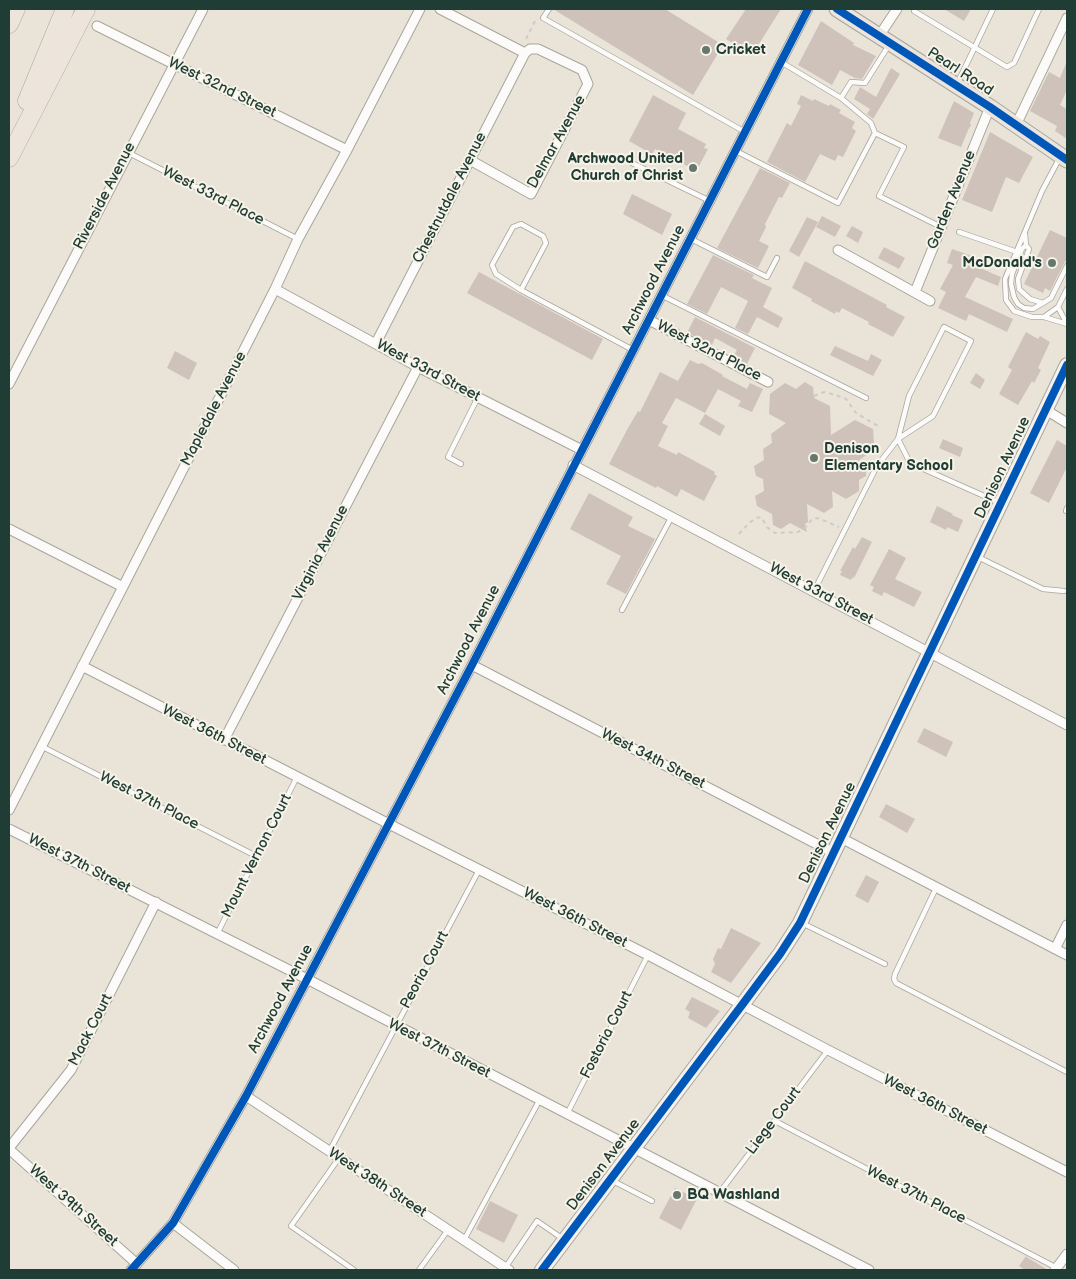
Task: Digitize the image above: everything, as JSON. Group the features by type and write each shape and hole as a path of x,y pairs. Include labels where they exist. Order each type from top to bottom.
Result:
{"highway":[{"path":"9,24 16,9"},
{"path":"9,143 64,9"},
{"path":"9,158 86,9"}],"main road":[{"name":"Pearl Road","path":"837,9 990,107 1064,158"},
{"name":"Denison Avenue","path":"542,1270 742,1006 800,923 1067,365"}],"street":[{"name":"Riverside Avenue","path":"9,384 127,152 203,9"},
{"name":"Mapledale Avenue","path":"9,810 275,289 298,239 347,150 420,9"},
{"path":"440,9 525,54"},
{"name":"Archwood Avenue","path":"134,1267 173,1223 246,1096 472,665 808,9"},
{"path":"884,40 897,9"},
{"path":"1016,125 1067,18"},
{"name":"West 32nd Street","path":"97,26 347,150"},
{"name":"Delmar Avenue","path":"470,160 531,194 588,84 582,70 538,49 530,49 525,54"},
{"name":"Chestnutdale Avenue","path":"376,343 525,54"},
{"name":"Garden Avenue","path":"915,292 990,107"},
{"path":"838,250 930,300"},
{"name":"West 33rd Street","path":"275,289 418,367 582,450"},
{"name":"West 32nd Place","path":"649,320 768,382"},
{"name":"Virginia Avenue","path":"224,740 418,367"},
{"path":"1046,410 1067,423"},
{"name":"West 33rd Street","path":"574,465 1067,725"},
{"path":"9,529 123,587"},
{"name":"West 34th Street","path":"472,665 834,852"},
{"name":"West 36th Street","path":"82,666 648,955 742,1006 1067,1172"},
{"name":"West 37th Street","path":"9,829 156,902 216,935 307,979 869,1270"},
{"path":"841,838 1067,955"},
{"name":"Mack Court","path":"9,1148 70,1070 156,902"},
{"path":"1055,949 1067,924"},
{"name":"West 38th Street","path":"246,1096 507,1269"},
{"name":"West 39th Street","path":"9,1148 134,1267"},
{"path":"173,1223 234,1270"},
{"path":"1056,1269 1067,1254"}],"lane":[{"path":"548,9 543,18 745,132"},
{"path":"956,86 993,9"},
{"path":"914,11 1007,67 1014,63 1039,9"},
{"path":"841,98 851,82 865,83 884,40"},
{"path":"781,62 841,98 871,123 875,133 904,147 879,196 941,228"},
{"path":"736,150 838,203 875,133"},
{"name":"West 33rd Place","path":"127,152 298,239"},
{"path":"1064,158 1042,190 1005,279 1006,300 1014,311 1032,317 1044,316 1067,324"},
{"path":"632,163 710,201"},
{"path":"521,290 546,243 543,236 521,224 513,228 492,265 496,274 521,290 633,350"},
{"path":"958,232 1016,252"},
{"path":"1025,232 1026,245 1029,250 1018,279 1019,289 1030,299 1043,303"},
{"path":"691,238 767,277 777,258"},
{"path":"1026,245 1022,249 1012,274 1011,284 1014,297 1018,304 1024,308 1033,309 1051,298 1067,266"},
{"path":"1044,316 1058,307 1067,289"},
{"path":"662,296 866,398"},
{"path":"1058,307 1067,324"},
{"path":"814,591 877,466 898,439 933,416 972,341 944,327 909,396 898,439 910,463 1001,504"},
{"path":"461,464 448,457 478,397"},
{"path":"622,610 672,516"},
{"path":"976,556 1043,589 1064,591"},
{"name":"West 37th Place","path":"42,746 256,856"},
{"name":"Mount Vernon Court","path":"216,935 297,777"},
{"name":"Peoria Court","path":"329,1152 479,869"},
{"path":"936,888 895,974 894,980 896,983 1067,1072"},
{"path":"800,923 885,964"},
{"name":"Fostoria Court","path":"567,1114 648,955"},
{"name":"Liege Court","path":"720,1192 828,1050"},
{"path":"464,1240 540,1101"},
{"name":"West 37th Place","path":"775,1121 1056,1269"},
{"path":"338,1158 291,1226 354,1270"},
{"path":"610,1180 652,1201"},
{"path":"507,1269 537,1221 565,1240"},
{"path":"419,1270 448,1230"}],"path":[{"path":"524,42 537,16"},
{"path":"814,396 824,392 846,399 856,413 878,426"},
{"path":"740,534 749,523 761,517 768,528 775,533 798,532 807,526 812,519 818,518 839,527"}],"building":[{"path":"553,9 665,9 723,45 693,95"},
{"path":"746,9 781,9 752,55 726,39"},
{"path":"944,9 971,9 964,21"},
{"path":"821,21 854,43 853,45 876,56 862,79 855,78 840,70 832,85 798,65"},
{"path":"1067,61 1067,90 1060,105 1067,109 1067,139 1055,131 1057,126 1030,111 1049,72 1060,78"},
{"path":"891,68 900,74 873,119 867,114 870,109 854,99 860,87 876,97"},
{"path":"653,95 686,113 678,129 706,144 704,148 708,149 698,168 694,166 693,169 655,149 652,154 629,141"},
{"path":"801,95 829,106 830,104 841,110 839,113 855,122 852,128 856,131 843,157 838,155 835,161 820,154 805,182 767,162 787,123 791,126 801,106 797,104"},
{"path":"954,101 974,113 970,123 971,126 961,147 938,138"},
{"path":"990,132 1033,157 1019,183 1006,177 992,212 962,200"},
{"path":"760,168 790,183 782,198 779,197 765,224 766,227 759,241 769,246 758,268 717,248"},
{"path":"632,194 672,214 662,235 623,214"},
{"path":"822,216 841,226 835,237 816,227"},
{"path":"807,217 818,222 799,257 789,251"},
{"path":"852,226 863,232 858,243 846,236"},
{"path":"1050,230 1067,238 1067,258 1050,291 1045,288 1043,293 1024,284"},
{"path":"884,247 905,258 899,269 878,258"},
{"path":"952,249 972,256 970,259 982,263 980,268 1001,277 998,286 976,277 965,297 1013,319 1007,332 969,314 966,321 938,308 946,292 940,289 953,265 947,263"},
{"path":"713,255 754,275 752,278 772,288 763,307 783,318 778,328 757,317 748,334 735,328 748,301 721,287 707,314 687,304"},
{"path":"805,261 887,305 886,307 905,317 893,337 842,308 839,313 836,311 835,314 792,288"},
{"path":"479,272 603,339 592,360 467,293"},
{"path":"695,317 755,348 747,364 733,357 737,350 715,338 712,345 687,333"},
{"path":"1026,332 1038,339 1040,336 1050,342 1038,368 1041,370 1018,405 999,394 1012,370 1008,367"},
{"path":"835,346 868,361 871,354 882,360 873,376 830,355"},
{"path":"175,351 197,363 189,380 167,368"},
{"path":"690,360 698,364 702,363 747,389 750,383 763,389 752,412 738,406 741,401 718,389 705,413 676,398 662,423 668,426 658,446 677,455 678,452 715,472 714,474 717,476 704,501 681,489 677,497 609,464 638,411 640,412 660,372 678,381"},
{"path":"976,373 985,380 980,389 970,383"},
{"name":"Denison Elementary School","path":"805,382 813,387 814,398 830,406 831,435 855,420 873,429 874,443 879,446 858,461 870,467 866,471 866,476 859,480 859,491 846,499 832,491 833,507 824,513 807,504 808,522 805,524 807,532 790,523 781,529 773,525 772,514 757,506 755,496 764,491 763,479 756,476 754,466 764,460 763,449 772,443 771,434 786,423 769,414 770,394 785,383 796,389"},
{"path":"705,414 725,426 720,436 699,424"},
{"path":"943,439 963,448 960,457 939,448"},
{"path":"1057,440 1067,446 1067,467 1049,503 1030,493"},
{"path":"589,493 633,517 628,526 655,539 626,594 606,584 621,556 570,529"},
{"path":"937,506 963,520 958,532 947,527 946,530 930,522"},
{"path":"862,537 872,542 854,578 851,580 840,575 842,571 840,571 853,547 855,549"},
{"path":"889,549 906,558 895,579 922,592 914,607 884,592 882,596 872,591 874,587 870,585"},
{"path":"924,728 953,742 946,757 917,742"},
{"path":"886,804 915,819 907,833 879,817"},
{"path":"866,875 879,882 868,903 855,896"},
{"path":"731,928 761,943 731,983 711,972 715,964 713,959 718,948 721,949"},
{"path":"692,997 720,1011 706,1028 688,1018 690,1012 685,1009"},
{"path":"675,1188 697,1199 681,1230 659,1218"},
{"path":"490,1201 518,1215 504,1243 476,1229"},
{"path":"1026,1256 1048,1270 1025,1270 1019,1266"}],"cycle path":[{"path":"131,1270 173,1223 246,1096 472,665 808,9"},
{"path":"837,9 990,107 1067,160"},
{"path":"542,1270 780,954 800,923 1067,365"}],"place":[{"name":"Cricket","path":"706,50"},
{"name":"Archwood United Church of Christ","path":"693,168"},
{"name":"McDonald's","path":"1052,263"},
{"name":"Denison Elementary School","path":"814,458"},
{"name":"BQ Washland","path":"677,1195"}]}
